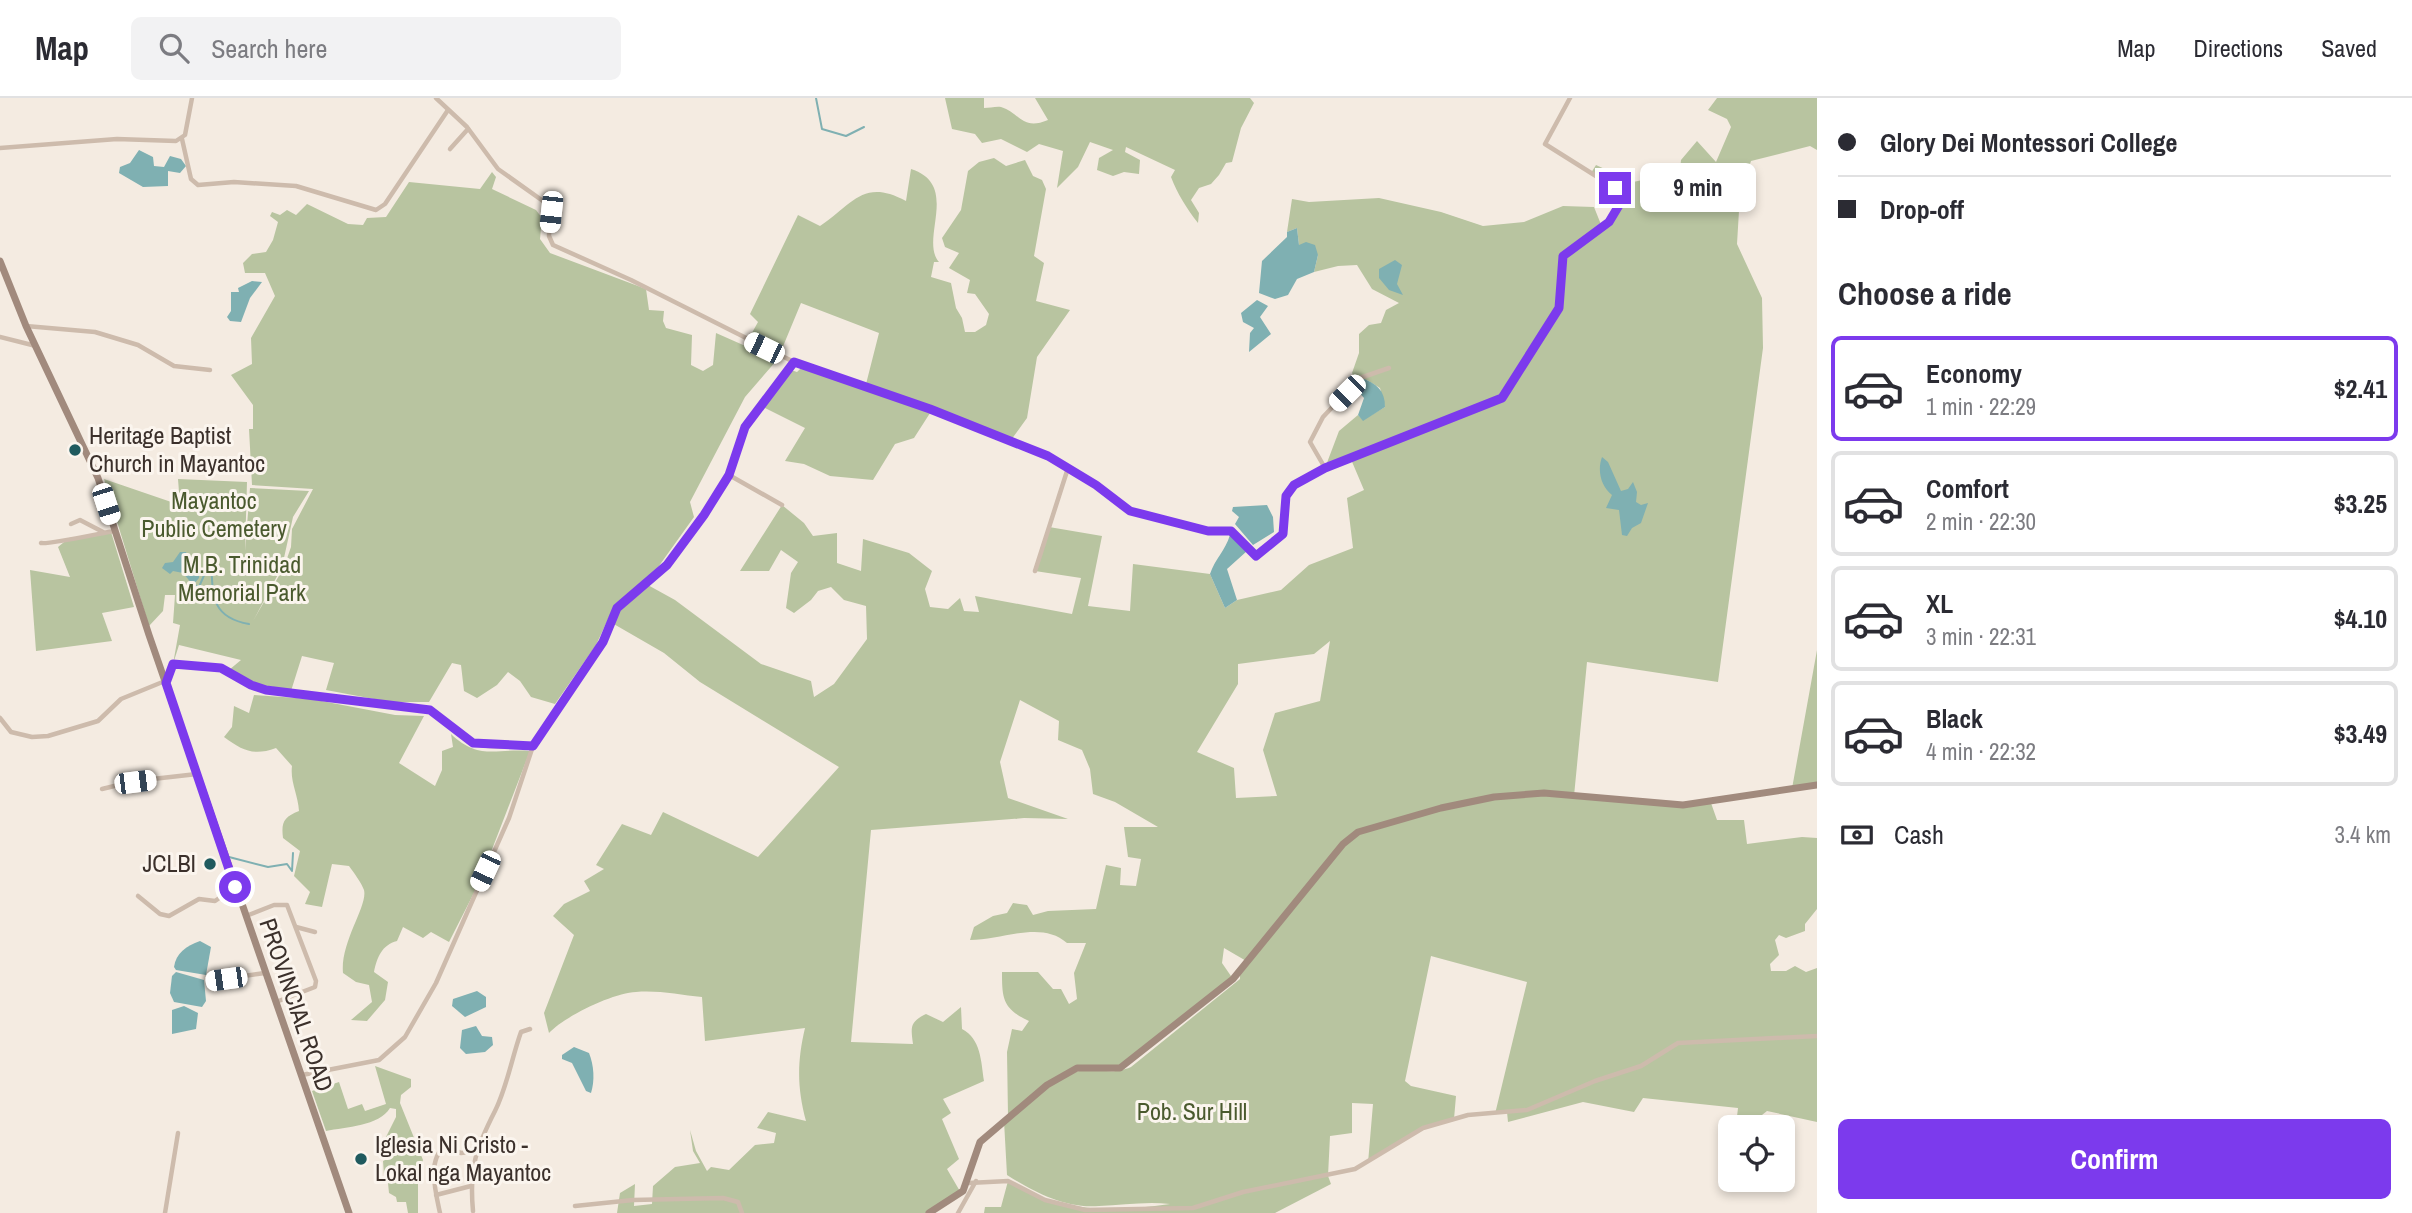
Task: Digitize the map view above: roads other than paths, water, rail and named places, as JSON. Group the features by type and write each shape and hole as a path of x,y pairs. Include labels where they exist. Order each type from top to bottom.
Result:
{"main road":[{"name":"PROVINCIAL ROAD","path":"0,261 26,326 83,442 349,1213"},
{"path":"929,1213 951,1200 972,1182 973,1155 980,1142 1047,1085 1077,1068 1120,1068 1233,979 1343,844 1358,832 1441,808 1518,794 1544,793 1684,805 1817,785"}],"street":[{"path":"192,98 182,139 191,179 198,185 234,182 296,186 376,211 385,204 448,110"},
{"path":"436,98 468,129 498,169 550,206 549,236 553,245 631,280 794,362 999,435 1048,456 1130,511 1208,531 1231,531 1256,556 1283,534 1284,499 1290,490 1325,468 1502,398 1561,305 1563,256 1609,222 1621,202 1615,188 1545,144 1570,98"},
{"path":"450,149 468,129"},
{"path":"0,148 117,139 176,142 182,139"},
{"path":"26,326 95,332 138,345 174,366 210,370"},
{"path":"0,337 37,346"},
{"path":"300,1076 379,1060 405,1037 436,983 507,822 533,746 603,642 617,608 667,565 729,475 743,432 794,362"},
{"path":"1325,468 1310,442 1323,417 1360,378 1389,368"},
{"path":"1035,571 1068,468"},
{"path":"729,475 782,505"},
{"path":"71,524 80,520 103,533"},
{"path":"41,543 48,545 65,538 115,530"},
{"path":"0,718 11,732 32,737 48,736 98,721 121,699 165,682 173,664 221,668 263,689 430,710 444,718 465,739 481,745 533,746"},
{"path":"102,789 198,774"},
{"path":"138,896 160,914 169,916 200,898 215,901 235,887"},
{"path":"245,917 284,904 316,984 275,1002"},
{"path":"295,927 314,932"},
{"path":"209,981 265,973"},
{"path":"464,1213 473,1212 471,1186 476,1151 496,1110 521,1032 530,1029"},
{"path":"958,1213 972,1182 1008,1181 1045,1200 1085,1210 1193,1208 1243,1192 1355,1169 1423,1128 1468,1115 1527,1110 1595,1080 1641,1066 1678,1043 1817,1037"},
{"path":"165,1213 178,1133"},
{"path":"440,1213 434,1171 443,1146 461,1153 476,1151"},
{"path":"436,1195 471,1186"},
{"path":"575,1206 625,1200 723,1198 738,1202 742,1213"}],"water":[{"path":"139,150 153,157 154,166 164,167 170,156 181,159 186,166 180,173 168,171 168,186 143,187 119,173 120,167 130,163"},
{"path":"1297,228 1299,245 1306,242 1315,245 1318,255 1314,272 1297,279 1288,295 1275,299 1259,293 1262,261 1287,237 1287,232"},
{"path":"1395,260 1402,265 1397,284 1403,295 1389,290 1379,278 1379,269"},
{"path":"252,281 262,282 250,298 241,322 230,321 227,317 231,311 231,292 239,292 238,288"},
{"path":"1257,300 1268,306 1260,317 1271,334 1249,352 1250,333 1254,328 1243,322 1241,313"},
{"path":"1361,378 1379,388 1384,396 1385,407 1363,421 1358,415 1364,398 1357,390 1350,392"},
{"path":"1602,457 1608,462 1621,491 1628,489 1633,482 1637,492 1636,502 1641,505 1648,503 1641,523 1632,528 1627,536 1622,535 1619,510 1606,508 1612,495 1601,478"},
{"path":"1267,505 1273,517 1274,532 1253,545 1235,524 1239,517 1232,511 1233,507"},
{"path":"1230,535 1247,551 1227,569 1237,600 1225,608 1210,574"},
{"path":"180,552 186,552 189,560 193,557 200,559 199,578 193,585 183,573 173,571 170,574 162,568 165,563 173,562"},
{"path":"200,941 211,947 206,975 176,970 174,967 179,954"},
{"path":"176,972 204,980 206,1001 202,1007 174,1002 170,993 172,976"},
{"path":"477,991 486,997 486,1007 465,1017 452,1006 453,999"},
{"path":"184,1006 198,1013 196,1029 172,1034 172,1010"},
{"path":"476,1026 482,1036 492,1037 493,1045 485,1052 466,1054 460,1048 462,1030"},
{"path":"574,1047 589,1053 593,1073 591,1093 586,1091 572,1063 562,1059 562,1055"}],"waterway":[{"path":"816,98 822,129 846,136 864,127"},
{"path":"211,558 213,592 220,609 226,616 249,624"},
{"path":"199,587 211,559"},
{"path":"193,585 197,586"},
{"path":"229,857 268,867 287,864 292,871 293,853"}],"place":[{"name":"Heritage Baptist Church in Mayantoc","path":"75,450"},
{"name":"JCLBI","path":"210,864"},
{"name":"Iglesia Ni Cristo - Lokal nga Mayantoc","path":"361,1159"}],"park label":[{"name":"Mayantoc Public Cemetery","path":"214,515"},
{"name":"M.B. Trinidad Memorial Park","path":"242,579"},
{"name":"Pob. Sur Hill","path":"1192,1112"}]}
